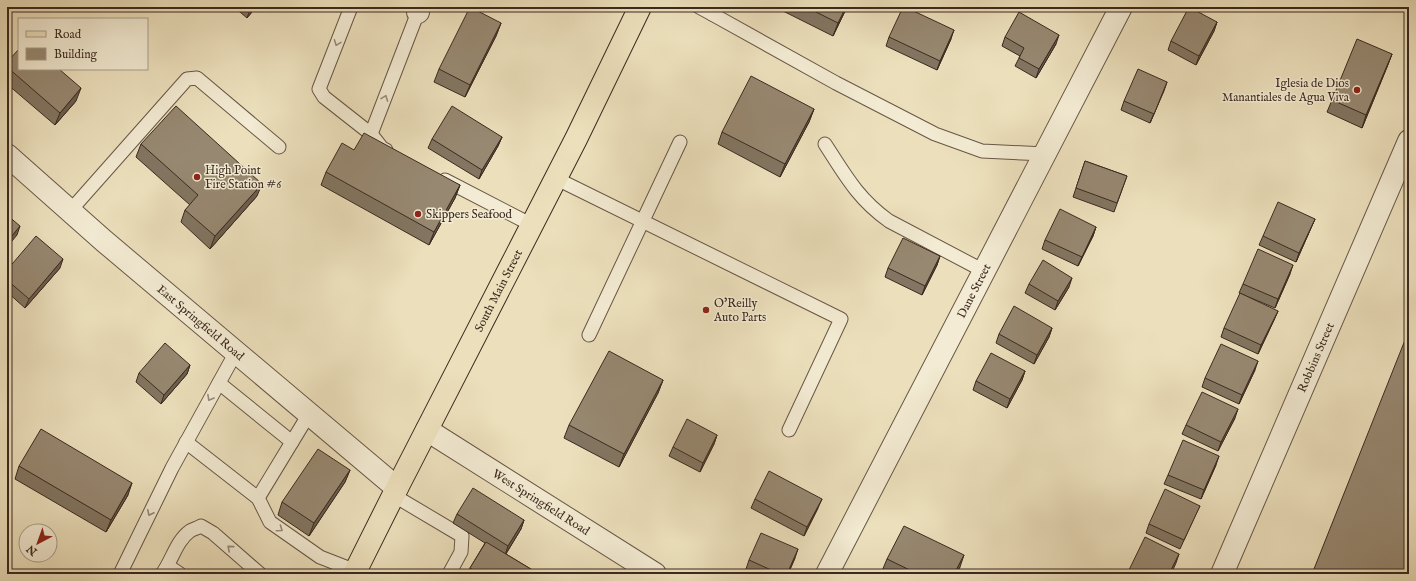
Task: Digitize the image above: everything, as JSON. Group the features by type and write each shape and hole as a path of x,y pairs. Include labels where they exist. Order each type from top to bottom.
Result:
{"main road":[{"name":"South Main Street","path":"358,573 395,492 532,225 640,7"}],"street":[{"name":"Dane Street","path":"827,574 1121,7"},
{"name":"Robbins Street","path":"1222,574 1409,141"},
{"name":"East Springfield Road","path":"7,155 70,211 309,414 395,492"},
{"name":"West Springfield Road","path":"427,430 656,574"}],"lane":[{"path":"351,7 319,89 324,97 371,134 382,148 396,155"},
{"path":"699,7 713,10 836,83 935,134 982,151 1045,154"},
{"path":"371,134 419,9"},
{"path":"70,211 187,79 197,78 279,148"},
{"path":"589,336 680,142"},
{"path":"825,144 860,195 875,211 889,221 984,271"},
{"path":"431,173 532,225"},
{"path":"555,178 841,320 789,430"},
{"path":"120,574 172,468 236,352"},
{"path":"219,383 292,442"},
{"path":"258,498 309,414"},
{"path":"186,442 258,498 270,522 320,557 358,573"},
{"path":"395,492 462,536 461,552 449,574"},
{"path":"180,574 165,570 181,539 190,531 201,526 213,533 260,574"}],"building":[{"path":"470,7 501,23 470,85 439,69"},
{"path":"806,7 846,7 838,23"},
{"path":"903,7 954,30 940,61 889,37"},
{"path":"1189,7 1217,22 1199,56 1171,41"},
{"path":"1019,12 1059,35 1039,69 1019,58 1024,48 1005,37"},
{"name":"Iglesia de Dios Manantiales de Agua Viva","path":"1357,39 1392,54 1366,115 1332,100"},
{"path":"18,50 18,70 60,70 81,88 60,113 7,67 7,62"},
{"path":"1138,69 1167,82 1154,114 1124,101"},
{"path":"751,76 814,109 785,164 722,132"},
{"name":"High Point Fire Station #6","path":"176,106 262,184 215,236 185,210 198,195 141,144"},
{"path":"452,106 502,137 482,170 432,139"},
{"path":"364,133 460,185 434,232 326,172 342,143 354,150"},
{"path":"1085,161 1127,176 1117,203 1076,188"},
{"path":"1278,202 1315,219 1299,253 1263,236"},
{"path":"1060,209 1096,227 1082,257 1045,240"},
{"path":"7,215 20,226 7,242"},
{"path":"36,236 63,259 29,299 7,280 7,270"},
{"path":"903,238 940,256 925,286 888,268"},
{"path":"1258,249 1293,265 1278,299 1243,284"},
{"path":"1043,260 1072,278 1058,301 1029,284"},
{"path":"1240,293 1278,311 1261,345 1224,328"},
{"path":"1014,306 1052,328 1037,355 999,334"},
{"path":"1409,330 1409,574 1312,574"},
{"path":"165,343 190,365 164,395 139,373"},
{"path":"1221,344 1258,361 1242,395 1205,378"},
{"path":"609,351 663,380 624,454 569,425"},
{"path":"991,353 1025,371 1010,399 976,381"},
{"path":"1202,392 1238,409 1221,442 1186,425"},
{"path":"687,419 717,435 703,463 673,447"},
{"path":"41,429 132,483 111,520 19,466"},
{"path":"1183,440 1219,456 1204,490 1168,475"},
{"path":"318,449 350,470 314,523 282,502"},
{"path":"769,471 822,499 807,527 755,499"},
{"path":"473,488 524,520 508,546 457,514"},
{"path":"1165,489 1200,506 1184,540 1149,524"},
{"path":"904,526 964,555 954,574 918,574 887,559"},
{"path":"761,533 798,549 787,574 780,574 749,560"},
{"path":"1145,537 1179,554 1169,574 1132,574 1128,572"},
{"path":"486,542 539,574 480,574 470,568"}],"place":[{"name":"Iglesia de Dios Manantiales de Agua Viva","path":"1357,90"},
{"name":"High Point Fire Station #6","path":"197,177"},
{"name":"Skippers Seafood","path":"418,214"},
{"name":"O'Reilly Auto Parts","path":"706,310"}]}
